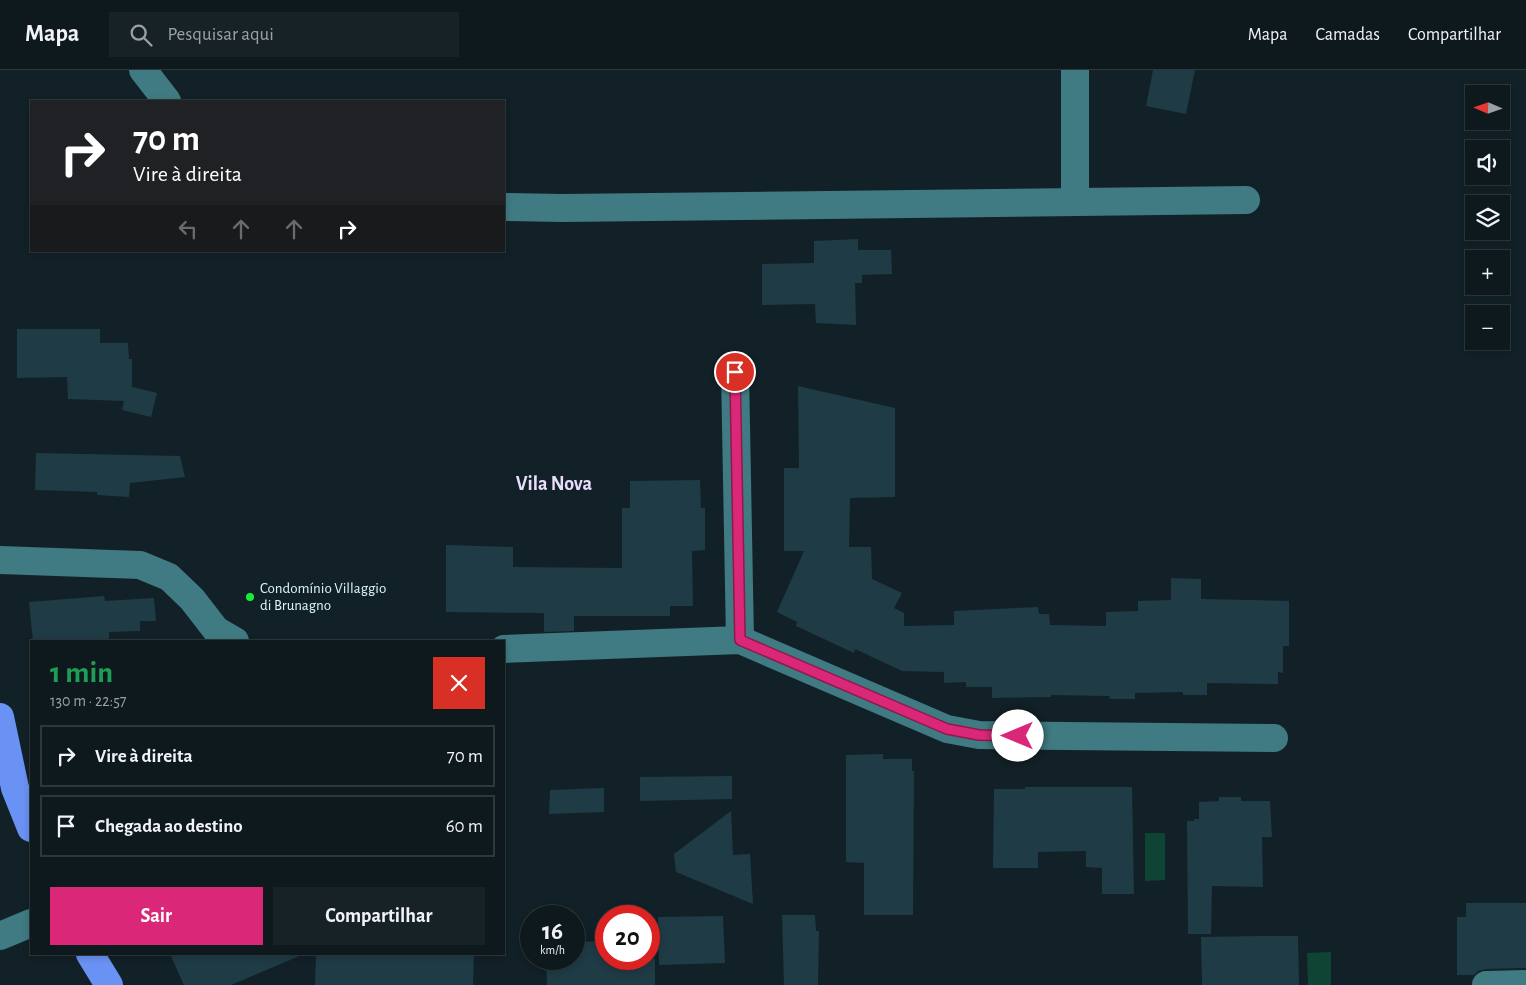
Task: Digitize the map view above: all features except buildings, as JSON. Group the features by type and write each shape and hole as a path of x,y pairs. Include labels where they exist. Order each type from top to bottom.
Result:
{"main road":[{"path":"0,717 15,788 30,826"},
{"path":"91,955 109,985"}],"street":[{"path":"143,70 166,100"},
{"path":"1075,70 1075,201"},
{"path":"505,207 563,208 1246,200"},
{"path":"735,372 740,640"},
{"path":"0,560 140,565 169,577 192,599 216,630 233,640"},
{"path":"505,649 740,640 947,729 979,735 1274,738"},
{"path":"0,936 30,924"},
{"path":"1486,985 1526,984"}],"shaded area":[{"path":"1145,833 1165,833 1165,880 1145,881"},
{"path":"1331,952 1331,985 1308,985 1307,953"}],"place":[{"name":"Condomínio Villaggio di Brunagno","path":"250,597"}],"district":[{"name":"Vila Nova","path":"554,483"}],"route":[{"path":"735,372 740,640 947,729 979,735 1018,736"}]}
